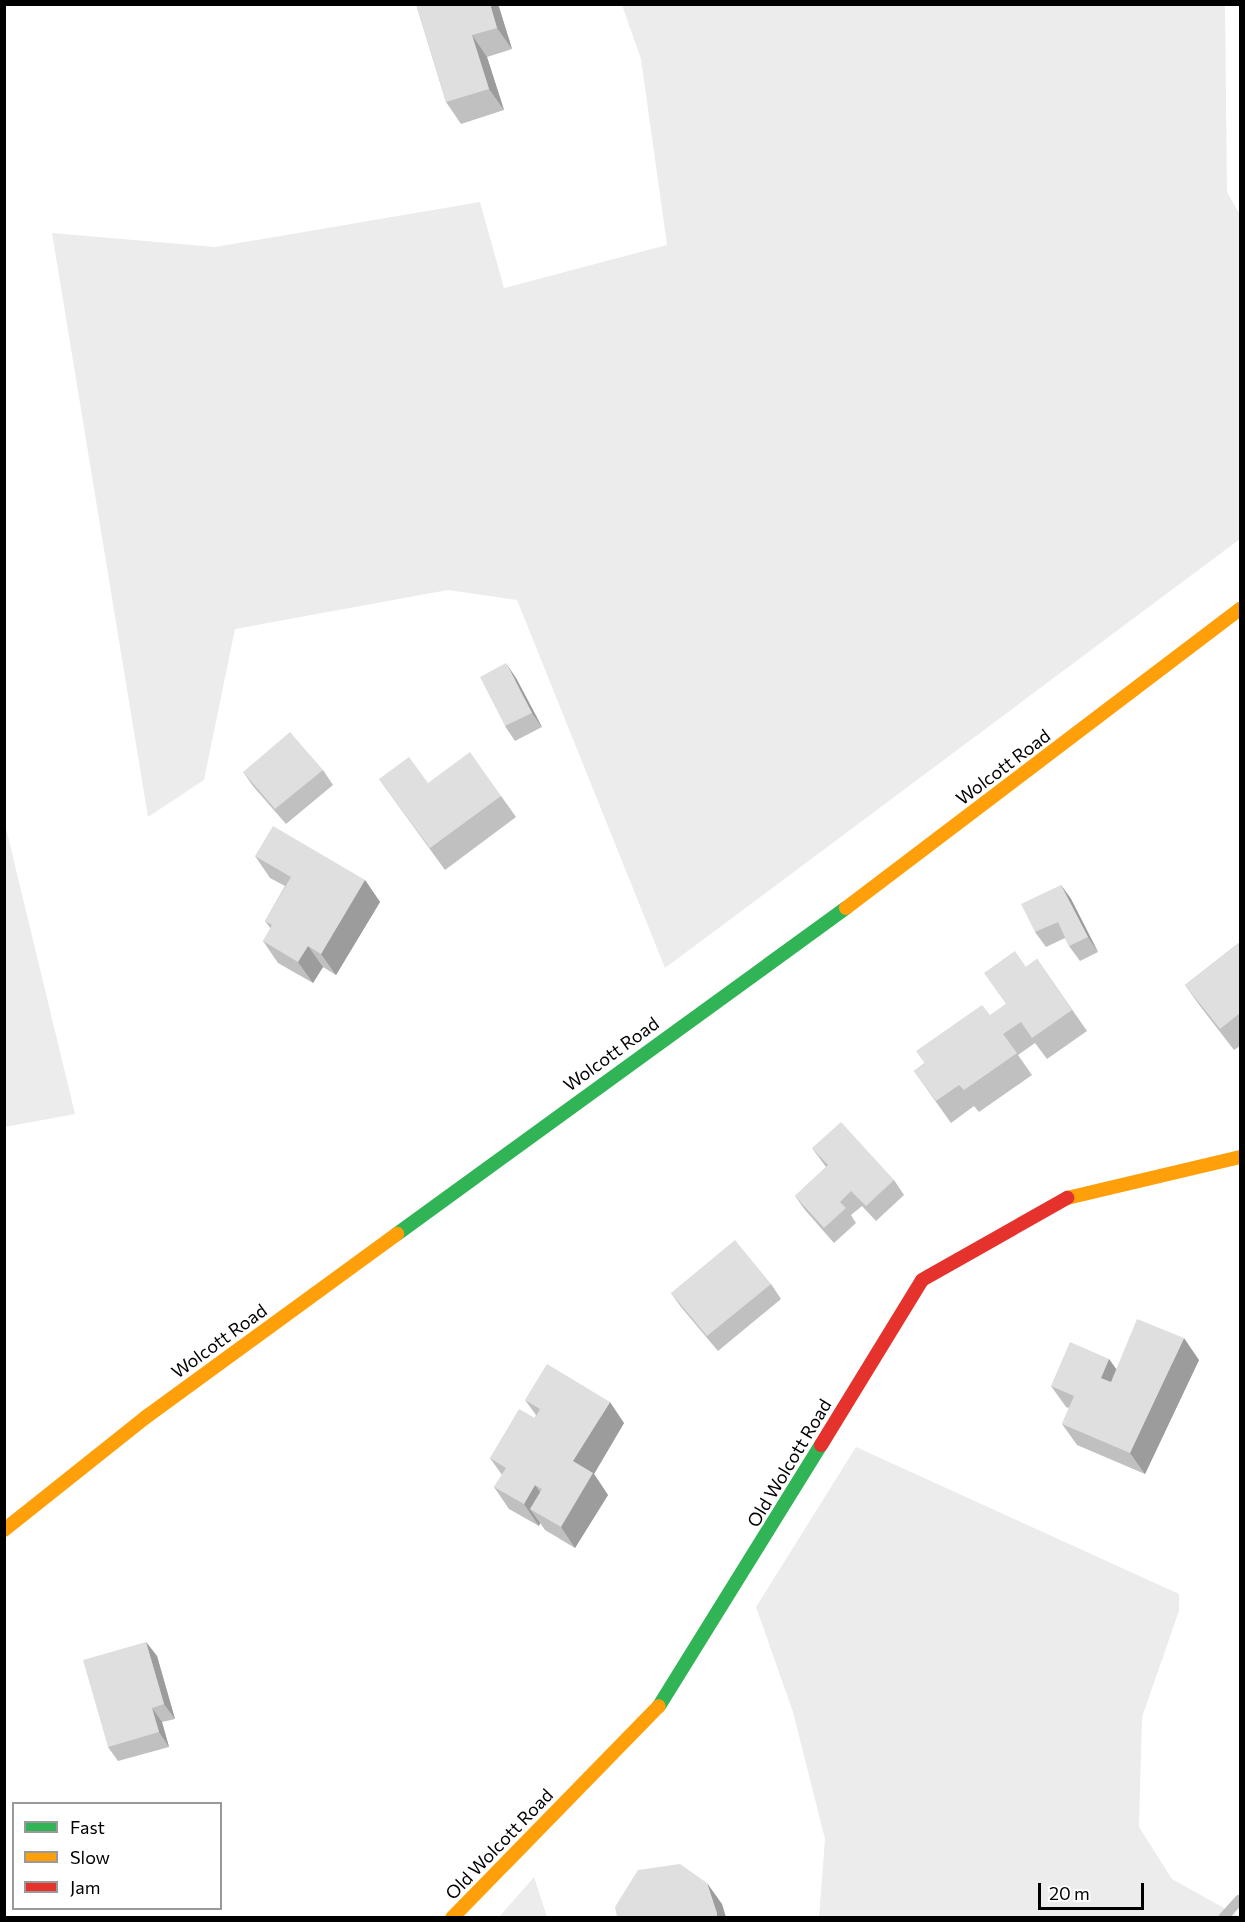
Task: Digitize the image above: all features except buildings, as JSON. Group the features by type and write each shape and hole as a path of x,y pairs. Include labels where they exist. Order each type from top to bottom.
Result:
{"main road":[{"name":"Wolcott Road","path":"4,1530 156,1410 885,880 1240,609"},
{"name":"Old Wolcott Road","path":"452,1917 665,1699 922,1280 1055,1201 1240,1157"}],"shaded area":[{"path":"622,5 1225,5 1227,192 1240,215 1240,539 665,968 517,600 448,590 235,629 204,780 148,817 52,233 215,247 480,202 504,288 667,245 641,59"},
{"path":"4,820 75,1114 5,1127 4,1127"},
{"path":"856,1447 1179,1594 1179,1611 1142,1717 1139,1827 1172,1879 1240,1917 819,1917 825,1839 793,1712 756,1607"},
{"path":"534,1877 547,1917 499,1917"}],"waterway":[{"path":"1223,1918 1240,1899"}],"traffic: fast":[{"path":"397,1234 846,908"},
{"path":"659,1706 821,1445"}],"traffic: slow":[{"path":"846,908 1240,609"},
{"path":"1067,1198 1240,1157"},
{"path":"4,1530 146,1417 397,1234"},
{"path":"452,1918 659,1706"}],"traffic: jam":[{"path":"821,1445 922,1280 1067,1198"}]}
